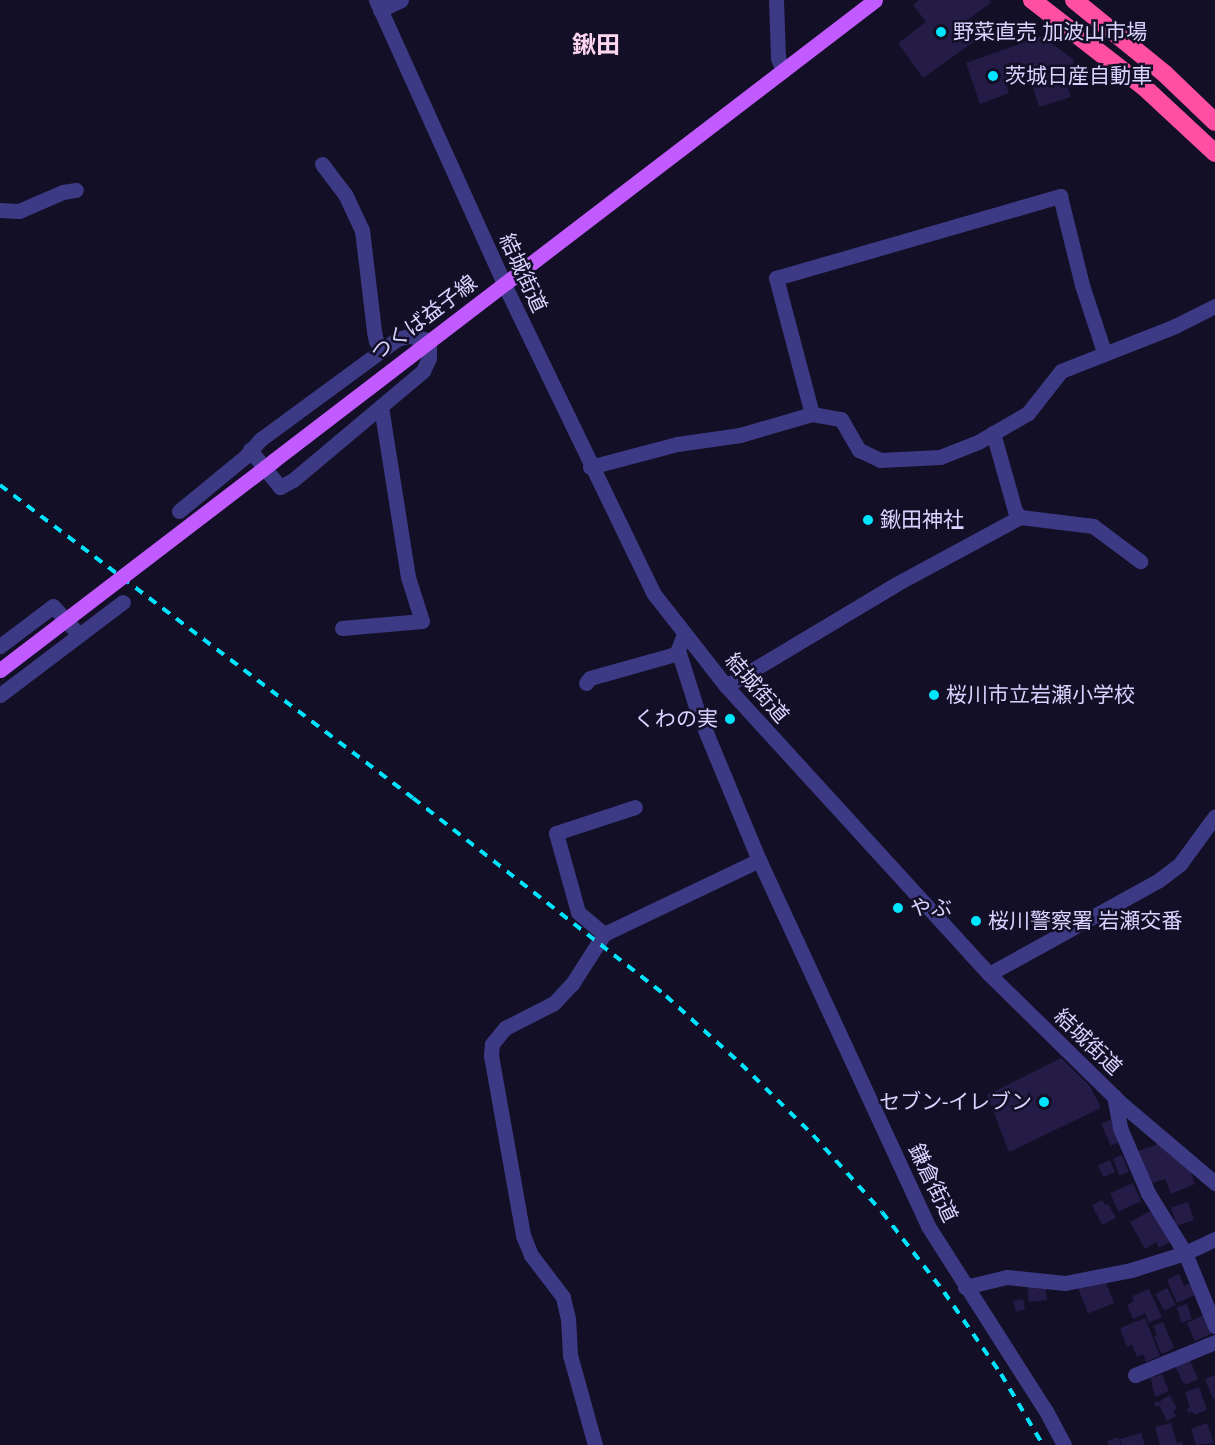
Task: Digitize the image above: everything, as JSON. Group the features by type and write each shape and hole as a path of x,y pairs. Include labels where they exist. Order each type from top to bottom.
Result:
{"highway":[{"path":"1032,0 1144,87 1215,153"},
{"path":"1074,0 1165,74 1215,122"}],"main road":[{"name":"つくば益子線","path":"0,670 875,0"}],"street":[{"path":"378,5 401,0"},
{"path":"776,0 778,58 783,70"},
{"name":"結城街道","path":"378,5 504,284 590,467 654,594 726,686 989,974 1114,1096 1120,1128 1148,1193 1185,1253 1215,1326"},
{"path":"322,164 345,194 362,230 374,331 376,341 382,349"},
{"path":"0,210 19,211 63,192 76,190"},
{"path":"812,414 776,278 1060,196 1082,285 1104,352"},
{"path":"590,467 677,444 740,435 812,414 841,419 859,450 880,460 940,457 993,433 1028,412 1061,371 1104,352 1175,326 1215,306"},
{"path":"179,511 261,439 382,349 404,336 429,340 429,358 423,370 293,480 280,487 250,450"},
{"path":"342,628 422,621 408,577 381,406"},
{"path":"993,433 1015,512 1020,517"},
{"path":"726,686 898,583 1020,517 1094,526 1140,561"},
{"path":"3,688 123,602"},
{"path":"0,646 53,606 79,635"},
{"path":"586,683 590,678 679,653 684,634"},
{"name":"鎌倉街道","path":"679,653 698,713 759,860 928,1226 1046,1412 1064,1445"},
{"path":"604,934 578,912 556,833 635,807"},
{"path":"989,974 1159,880 1180,864 1215,816"},
{"path":"595,1445 570,1355 568,1319 563,1298 531,1255 523,1235 491,1055 496,1036 505,1028 554,1003 572,984 604,934 759,860"},
{"path":"1114,1096 1215,1183"},
{"path":"965,1287 1007,1277 1065,1283 1131,1270 1185,1253 1215,1239"},
{"path":"1135,1375 1215,1342"}],"building":[{"name":"野菜直売 加波山市場","path":"919,0 989,0 992,2 963,23 975,41 923,78 898,43 926,22 913,5"},
{"name":"茨城日産自動車","path":"1042,36 1074,60 1072,68 1063,72 1071,97 1039,107 1028,71 1005,80 1009,93 980,104 966,63"},
{"name":"セブン-イレブン","path":"1061,1058 1090,1086 1101,1108 1009,1152 987,1095"},
{"path":"1112,1119 1122,1141 1111,1146 1101,1124"},
{"path":"1161,1143 1188,1165 1195,1184 1171,1194 1165,1179 1150,1184 1138,1151"},
{"path":"1122,1155 1129,1172 1119,1175 1113,1159"},
{"path":"1110,1160 1115,1172 1103,1177 1098,1165"},
{"path":"1133,1183 1141,1201 1118,1211 1110,1193"},
{"path":"1102,1200 1105,1205 1108,1204 1116,1218 1102,1225 1092,1205"},
{"path":"1188,1202 1194,1220 1177,1226 1171,1208"},
{"path":"1152,1210 1170,1242 1159,1248 1156,1242 1145,1249 1130,1222"},
{"path":"1179,1274 1184,1286 1190,1283 1195,1295 1177,1303 1167,1280"},
{"path":"1104,1278 1114,1303 1088,1314 1078,1288"},
{"path":"1045,1284 1047,1300 1029,1302 1027,1286"},
{"path":"1167,1288 1176,1305 1164,1311 1156,1294"},
{"path":"1149,1289 1162,1317 1149,1323 1145,1313 1133,1319 1127,1305 1134,1301 1132,1296"},
{"path":"1023,1299 1025,1309 1016,1312 1013,1301"},
{"path":"1187,1304 1192,1319 1181,1323 1177,1307"},
{"path":"1204,1315 1212,1333 1195,1341 1187,1323"},
{"path":"1145,1318 1160,1356 1146,1362 1143,1354 1137,1357 1132,1345 1127,1347 1120,1328"},
{"path":"1163,1322 1174,1348 1161,1353 1154,1337 1157,1335 1153,1326"},
{"path":"1189,1358 1198,1379 1187,1384 1183,1383 1174,1364"},
{"path":"1154,1373 1155,1377 1162,1374 1169,1391 1155,1397 1150,1375"},
{"path":"1215,1375 1215,1399 1213,1399 1205,1379"},
{"path":"1199,1387 1207,1410 1194,1415 1193,1412 1188,1413 1187,1408 1190,1407 1185,1392"},
{"path":"1170,1395 1177,1409 1173,1411 1176,1416 1167,1421 1159,1405 1156,1407 1154,1403 1159,1401 1160,1404 1161,1400"},
{"path":"1171,1423 1177,1443 1182,1442 1183,1445 1160,1445 1155,1427"},
{"path":"1207,1423 1214,1443 1196,1445 1191,1429"},
{"path":"1141,1433 1145,1445 1122,1445 1120,1439"},
{"path":"1118,1437 1121,1445 1109,1445 1107,1441"}],"railway":[{"path":"0,485 413,798 666,996 741,1064 813,1135 882,1212 944,1292 1001,1374 1043,1445"}],"place":[{"name":"野菜直売 加波山市場","path":"941,32"},
{"name":"茨城日産自動車","path":"993,76"},
{"name":"鍬田神社","path":"868,520"},
{"name":"桜川市立岩瀬小学校","path":"934,695"},
{"name":"くわの実","path":"730,719"},
{"name":"やぶ","path":"898,908"},
{"name":"桜川警察署 岩瀬交番","path":"976,921"},
{"name":"セブン-イレブン","path":"1044,1102"}],"district":[{"name":"鍬田","path":"596,46"}]}
